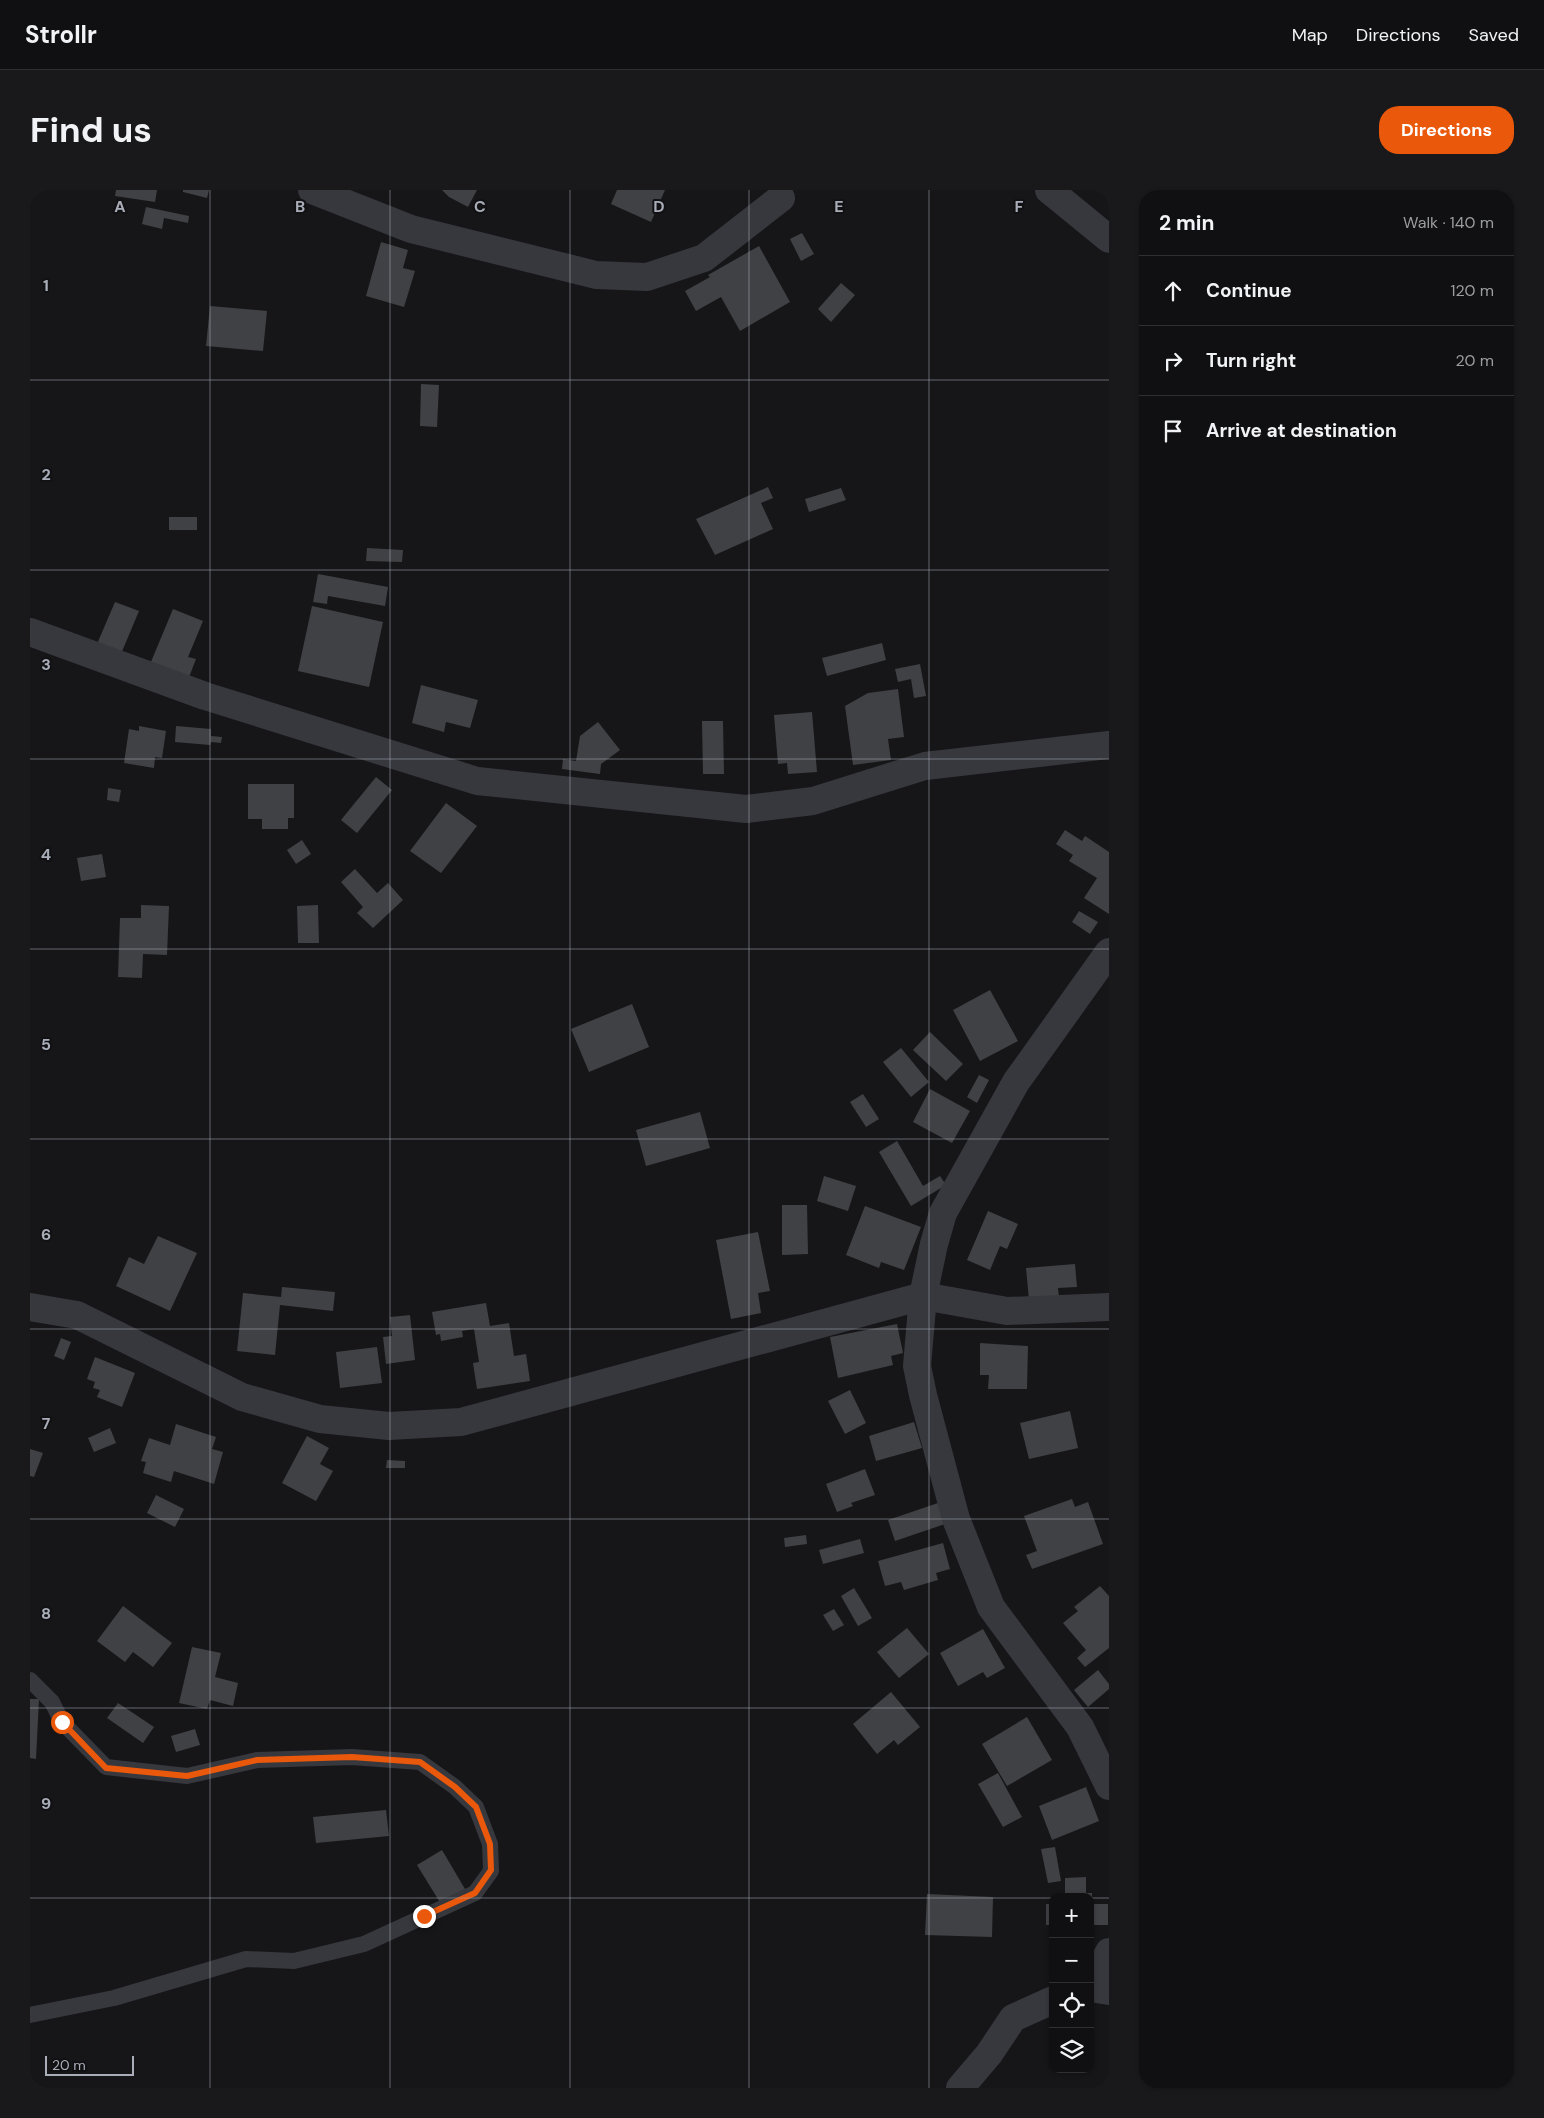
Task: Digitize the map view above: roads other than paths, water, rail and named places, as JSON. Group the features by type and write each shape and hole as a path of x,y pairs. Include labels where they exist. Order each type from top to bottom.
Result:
{"street":[{"path":"312,190 420,231 596,275 647,277 704,258 780,198"},
{"path":"1050,190 1109,239"},
{"path":"30,632 205,696 477,781 746,809 813,801 925,766 1109,745"},
{"path":"1109,952 1016,1082 943,1213 923,1296 918,1366 923,1395 956,1519 991,1606 1080,1727 1109,1786"},
{"path":"30,1307 77,1315 242,1397 320,1419 389,1426 461,1422 923,1296 1007,1311 1109,1307"},
{"path":"1094,1973 1104,1963 1109,1952"},
{"path":"1094,1989 1109,1991"},
{"path":"960,2088 989,2054 1012,2018 1049,2002"}],"lane":[{"path":"30,1680 52,1702 62,1722 106,1768 187,1776 257,1760 352,1757 420,1762 455,1787 476,1807 490,1844 491,1870 475,1893 364,1944 294,1961 246,1959 114,1998 30,2015"}]}
